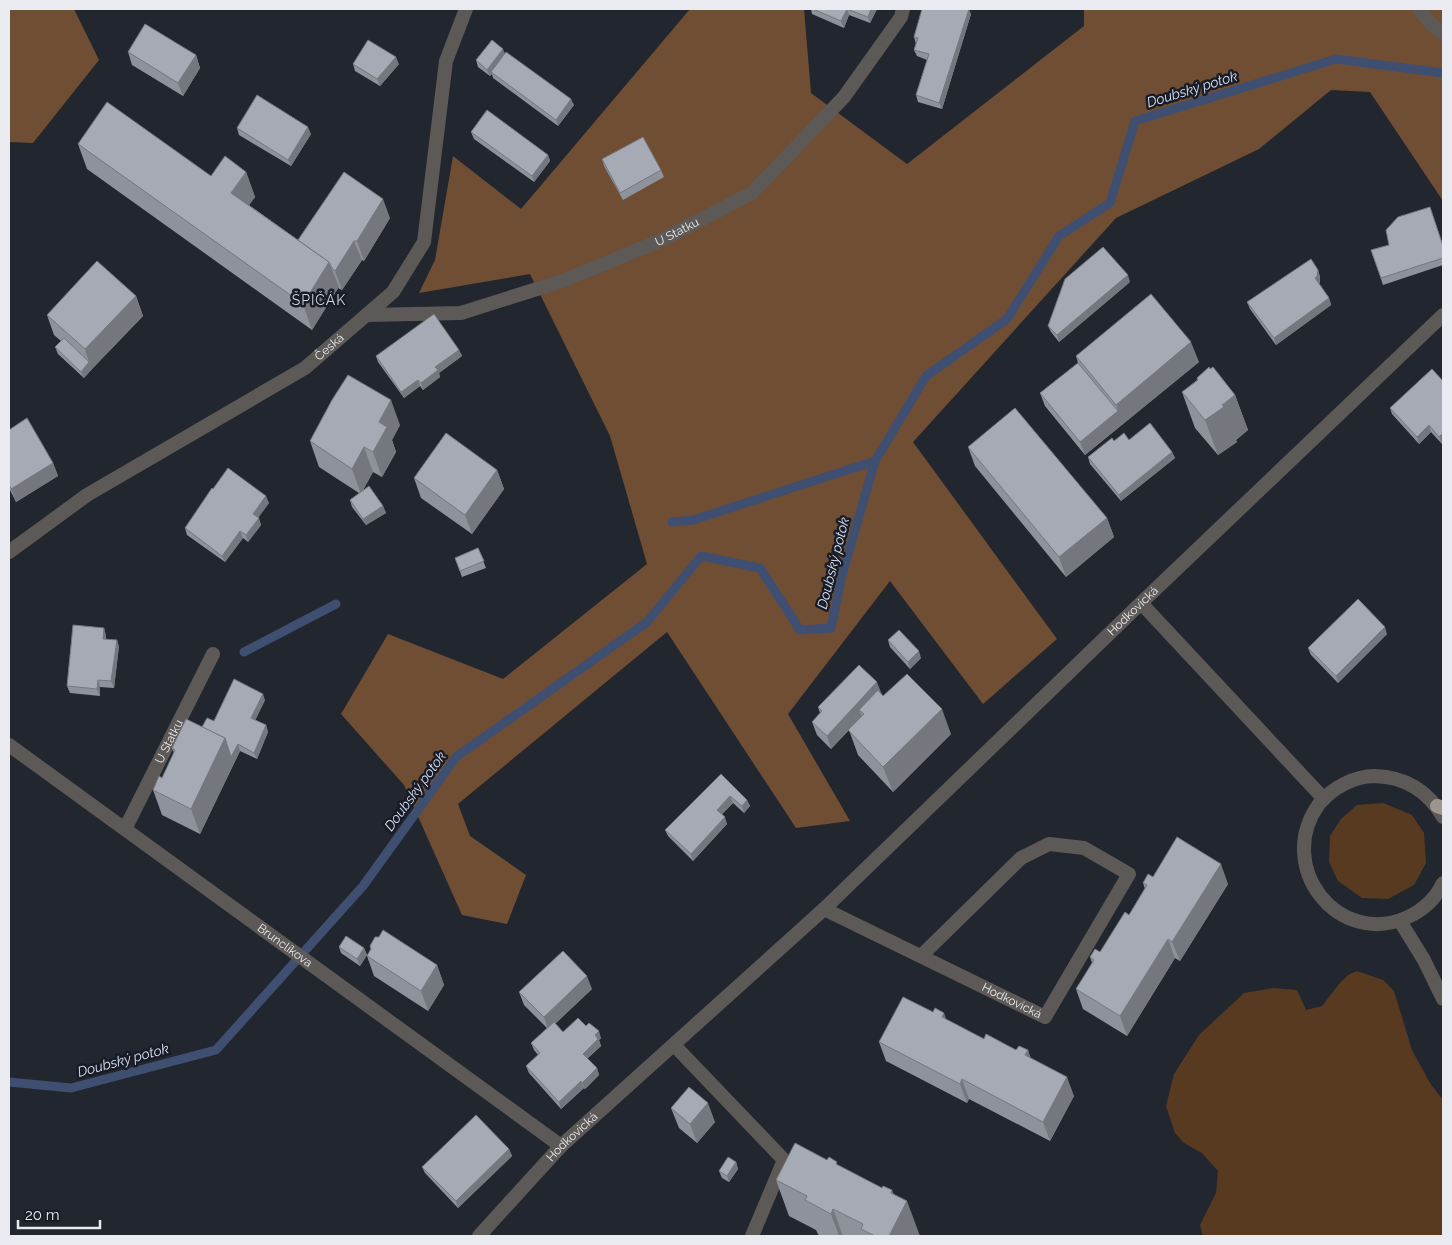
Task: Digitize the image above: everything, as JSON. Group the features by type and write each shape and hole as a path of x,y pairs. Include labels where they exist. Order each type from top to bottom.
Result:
{"street":[{"name":"Česká","path":"9,552 87,495 305,368 393,292 424,242 446,62 466,9"},
{"name":"U Statku","path":"367,315 461,313 525,293 562,281 662,240 752,193 844,97 901,17 902,9"},
{"path":"1419,9 1431,24 1443,33"},
{"name":"Hodkovická","path":"479,1236 561,1146 824,909 1443,315"},
{"path":"1142,602 1324,799"},
{"name":"U Statku","path":"125,829 213,654"},
{"name":"Brunclíkova","path":"9,745 561,1146"},
{"path":"1441,810 1424,793 1409,783 1391,777 1373,776 1355,779 1338,787 1324,799 1313,813 1306,829 1303,847 1310,881 1320,896 1332,909 1348,918 1364,923 1383,924 1400,921 1416,913 1430,903 1443,883"},
{"name":"Hodkovická","path":"824,909 921,956 1045,1016 1129,874 1084,848 1049,844 1021,858 921,956"},
{"path":"1400,921 1424,960 1443,999"},
{"path":"674,1045 784,1160 752,1236"}],"shaded area":[{"path":"9,9 74,9 99,60 33,143 9,142"},
{"path":"690,9 804,9 811,93 907,164 1084,26 1084,9 1443,9 1443,201 1370,92 1331,90 1259,149 1116,218 913,442 1057,639 983,704 890,581 788,714 850,821 796,828 667,632 458,804 470,836 526,875 507,924 462,915 404,785 341,714 388,634 503,679 647,564 610,436 530,274 419,293 435,260 453,156 521,209"},
{"path":"1383,803 1412,815 1424,833 1426,863 1414,885 1388,899 1362,898 1338,881 1329,862 1330,836 1341,819 1357,805"},
{"path":"1357,971 1383,980 1394,991 1412,1050 1430,1083 1443,1100 1443,1236 1203,1236 1200,1225 1216,1193 1218,1171 1202,1153 1184,1143 1175,1133 1166,1106 1174,1074 1199,1035 1244,993 1273,988 1297,990 1306,1010 1322,1006 1348,975"}],"building":[{"path":"813,9 847,9 841,21"},
{"path":"847,9 871,9 868,17"},
{"path":"922,9 969,9 939,103 916,95 929,54 914,50 918,38 914,37"},
{"path":"145,24 196,55 178,83 128,52"},
{"path":"368,40 396,57 377,79 353,64"},
{"path":"492,40 503,49 487,70 476,60"},
{"path":"506,52 571,99 556,120 491,72"},
{"path":"257,95 308,127 288,160 237,128"},
{"path":"107,102 211,176 225,156 246,172 231,193 329,262 303,304 78,144"},
{"path":"487,110 548,155 532,176 471,132"},
{"path":"643,137 661,170 620,193 602,159"},
{"path":"344,172 383,199 357,241 354,241 335,271 329,262 298,240"},
{"path":"1430,207 1443,246 1443,258 1381,278 1371,250 1389,245 1386,230 1398,217"},
{"path":"1103,247 1128,275 1057,335 1048,326 1065,279"},
{"path":"1311,259 1318,270 1315,278 1329,298 1274,338 1247,302"},
{"path":"97,261 136,296 85,349 47,315"},
{"path":"1151,294 1191,342 1116,405 1076,356"},
{"path":"434,314 459,350 435,367 438,370 421,383 418,380 401,392 376,356"},
{"path":"64,338 89,362 81,372 55,347"},
{"path":"1078,363 1118,411 1080,442 1040,393"},
{"path":"1209,367 1210,369 1213,367 1235,395 1222,405 1224,407 1205,420 1182,392 1198,380 1197,378"},
{"path":"1432,369 1443,381 1443,433 1439,437 1429,425 1417,437 1390,408"},
{"path":"348,375 391,400 379,422 387,427 373,452 364,447 352,469 310,441"},
{"path":"1015,408 1107,518 1059,557 968,447"},
{"path":"27,418 53,463 11,489 9,484 9,430"},
{"path":"1150,423 1172,452 1119,495 1088,457 1112,438 1114,441 1124,433 1129,440"},
{"path":"446,433 497,470 465,515 414,478"},
{"path":"228,468 266,496 253,514 259,518 246,535 240,531 222,556 185,528"},
{"path":"369,486 383,506 363,519 350,500"},
{"path":"478,548 484,561 460,571 455,558"},
{"path":"1358,599 1385,627 1336,676 1308,648"},
{"path":"73,625 104,628 103,639 117,640 111,681 98,680 97,689 67,686"},
{"path":"899,630 919,651 908,662 888,640"},
{"path":"859,665 877,682 827,736 812,722 822,711 818,707"},
{"path":"907,674 942,709 883,767 848,730 864,714 859,710 878,690 883,696"},
{"path":"234,679 263,694 251,718 266,725 254,753 238,744 231,757 225,738 202,727 207,718 214,721"},
{"path":"186,719 225,738 191,809 153,790 159,776 162,778 175,750 172,748"},
{"path":"721,774 747,800 742,806 730,796 717,810 725,817 691,854 665,830"},
{"path":"1177,837 1221,864 1172,942 1168,939 1120,1016 1076,989 1094,960 1090,957 1095,949 1100,952 1125,912 1129,915 1147,885 1143,883 1148,874 1153,877"},
{"path":"383,930 437,965 421,991 367,956 375,937 379,937"},
{"path":"346,936 364,948 357,959 339,947"},
{"path":"563,951 587,976 544,1017 519,992"},
{"path":"903,997 933,1012 935,1008 944,1013 942,1017 984,1039 986,1034 1016,1050 1019,1046 1028,1050 1025,1055 1067,1077 1043,1122 962,1079 960,1084 879,1042"},
{"path":"578,1018 586,1026 589,1023 599,1031 595,1035 598,1039 583,1054 597,1068 559,1102 526,1066 540,1053 531,1043 554,1022 563,1032"},
{"path":"689,1087 708,1103 690,1124 671,1108"},
{"path":"476,1115 509,1149 456,1201 422,1167"},
{"path":"795,1143 827,1160 829,1157 837,1162 836,1164 882,1188 883,1186 892,1190 891,1193 907,1201 889,1236 875,1236 861,1229 863,1224 833,1209 831,1214 805,1200 807,1196 776,1180"},
{"path":"728,1157 736,1162 727,1176 719,1171"}],"waterway":[{"name":"Doubský potok","path":"9,1082 71,1088 216,1050 363,886 456,757 647,622 701,556 760,568 800,630 831,628 842,575 875,461 926,376 1007,319 1059,236 1110,203 1135,121 1336,59 1443,73"},
{"path":"672,522 693,520 875,461"},
{"path":"244,652 336,604"}],"district":[{"name":"ŠPIČÁK","path":"319,300"}]}
